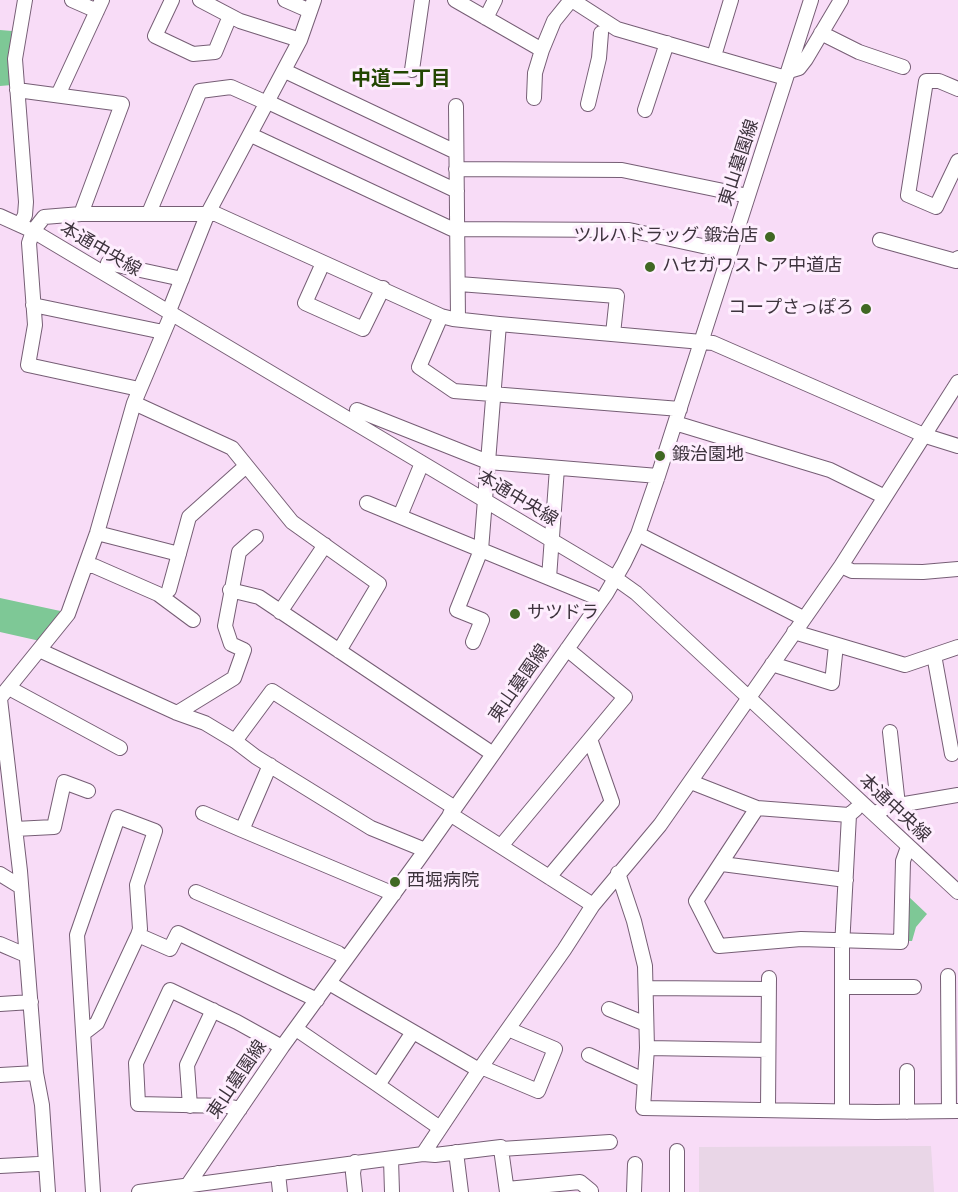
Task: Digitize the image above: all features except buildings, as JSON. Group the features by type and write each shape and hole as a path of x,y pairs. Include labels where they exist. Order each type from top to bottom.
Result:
{"street":[{"path":"20,225 25,215 26,202 15,59 24,0"},
{"path":"58,95 99,6 72,0"},
{"path":"172,0 155,36 194,54 215,51 230,16"},
{"path":"200,0 230,16 300,40"},
{"path":"48,1192 21,887 1,723 3,695 68,614 97,533 134,403 208,213 285,71 300,40 312,6 285,0"},
{"path":"412,70 422,0"},
{"path":"455,0 542,50"},
{"path":"486,18 495,0"},
{"path":"534,98 535,73 542,50 554,21 572,0 617,29 787,74 799,68 841,0"},
{"path":"714,56 731,0"},
{"name":"東山墓園線","path":"185,1189 282,1047 394,894 615,578 638,534 658,476 811,0"},
{"path":"588,104 599,58 602,33"},
{"path":"822,33 859,52 903,67"},
{"path":"645,110 668,43"},
{"path":"285,71 456,152"},
{"path":"958,89 939,81 926,81 908,195 936,207 958,161"},
{"path":"148,213 200,91 231,87 457,191"},
{"path":"17,90 122,104 81,214"},
{"path":"456,106 458,320"},
{"path":"251,135 452,229 629,230 730,252"},
{"path":"456,169 622,170 748,196"},
{"path":"139,389 28,365 35,325 28,243 33,231 44,217 81,214 216,214 441,316 499,324 702,340 926,435 958,446"},
{"name":"本通中央線","path":"0,216 33,231 615,578 636,593 958,892"},
{"path":"880,240 956,261 958,258"},
{"path":"108,263 182,279"},
{"path":"324,263 305,303 363,329 383,288"},
{"path":"459,284 617,296 613,334"},
{"path":"33,305 163,332"},
{"path":"441,316 419,367 454,391 680,409"},
{"path":"473,642 482,620 458,610 481,549 499,324"},
{"path":"423,1154 593,905 660,825 841,566 958,382"},
{"path":"134,403 232,448 292,522 379,584 339,651"},
{"path":"357,410 488,462 658,476"},
{"path":"675,423 830,470 885,497"},
{"path":"400,516 422,463"},
{"path":"169,590 189,517 246,466"},
{"path":"549,578 556,468"},
{"path":"367,503 593,596"},
{"path":"97,533 179,554"},
{"path":"638,534 803,618"},
{"path":"177,713 234,678 244,650 231,644 225,626 230,590 239,552 256,537"},
{"path":"280,612 325,545"},
{"path":"86,566 94,566 158,594 193,620"},
{"path":"841,566 852,571 876,572 923,572 958,568"},
{"path":"230,590 259,597 493,754"},
{"path":"794,632 905,665 958,647"},
{"path":"772,664 832,683 836,645"},
{"path":"501,846 625,697 567,649"},
{"path":"39,650 177,713 205,723 371,828 425,850"},
{"path":"934,656 951,754"},
{"path":"235,741 272,691 501,846 593,905"},
{"path":"3,695 120,748"},
{"path":"890,732 898,805"},
{"path":"549,877 612,802 590,739"},
{"path":"242,830 270,765"},
{"path":"15,829 54,827 64,782 88,791"},
{"path":"691,782 757,808 849,815"},
{"path":"874,814 887,807 958,795"},
{"path":"842,1110 843,940 849,815 862,803"},
{"path":"757,808 696,901 719,946 801,939 901,942 903,861 908,846"},
{"path":"203,813 394,894"},
{"path":"84,1033 97,1023 140,929 137,885 155,831 118,817 77,935 93,1192"},
{"path":"722,864 846,880"},
{"path":"618,873 634,921 645,966 647,1048 643,1108 954,1111 948,976"},
{"path":"0,874 21,887"},
{"path":"196,892 338,953 346,959"},
{"path":"138,935 170,949 178,933 317,1000"},
{"path":"0,944 21,953"},
{"path":"329,983 480,1069 538,1091 555,1049 508,1029"},
{"path":"646,988 769,983 768,1109"},
{"path":"842,987 914,987"},
{"path":"240,1109 227,1106 138,1104 136,1063 170,990 282,1047"},
{"path":"0,1004 31,1002"},
{"path":"609,1009 646,1024"},
{"path":"190,1106 187,1065 213,1010"},
{"path":"296,1029 440,1128"},
{"path":"378,1085 413,1032"},
{"path":"647,1048 768,1050"},
{"path":"589,1055 644,1080"},
{"path":"907,1071 907,1112"},
{"path":"0,1075 36,1073"},
{"path":"139,1192 185,1189 278,1173 423,1154 501,1147 501,1149 610,1142"},
{"path":"501,1149 507,1190 580,1182 591,1191"},
{"path":"677,1151 677,1192"},
{"path":"456,1152 461,1192"},
{"path":"391,1158 392,1192"},
{"path":"355,1162 353,1173 355,1192"},
{"path":"0,1166 38,1164"},
{"path":"634,1192 635,1164"},
{"path":"278,1173 280,1192"}],"shaded area":[{"path":"931,1146 934,1192 699,1192 699,1147"}],"green space":[{"path":"0,30 12,31 9,53 12,85 0,86"},
{"path":"0,598 65,612 40,641 0,632"},
{"path":"908,896 927,914 916,927 912,941 907,941"}],"place":[{"name":"ツルハドラッグ 鍛治店","path":"770,237"},
{"name":"ハセガワストア中道店","path":"650,267"},
{"name":"コープさっぽろ","path":"866,309"},
{"name":"鍛治園地","path":"660,456"},
{"name":"サツドラ","path":"515,614"},
{"name":"西堀病院","path":"395,882"}],"district":[{"name":"中道二丁目","path":"401,80"}]}
